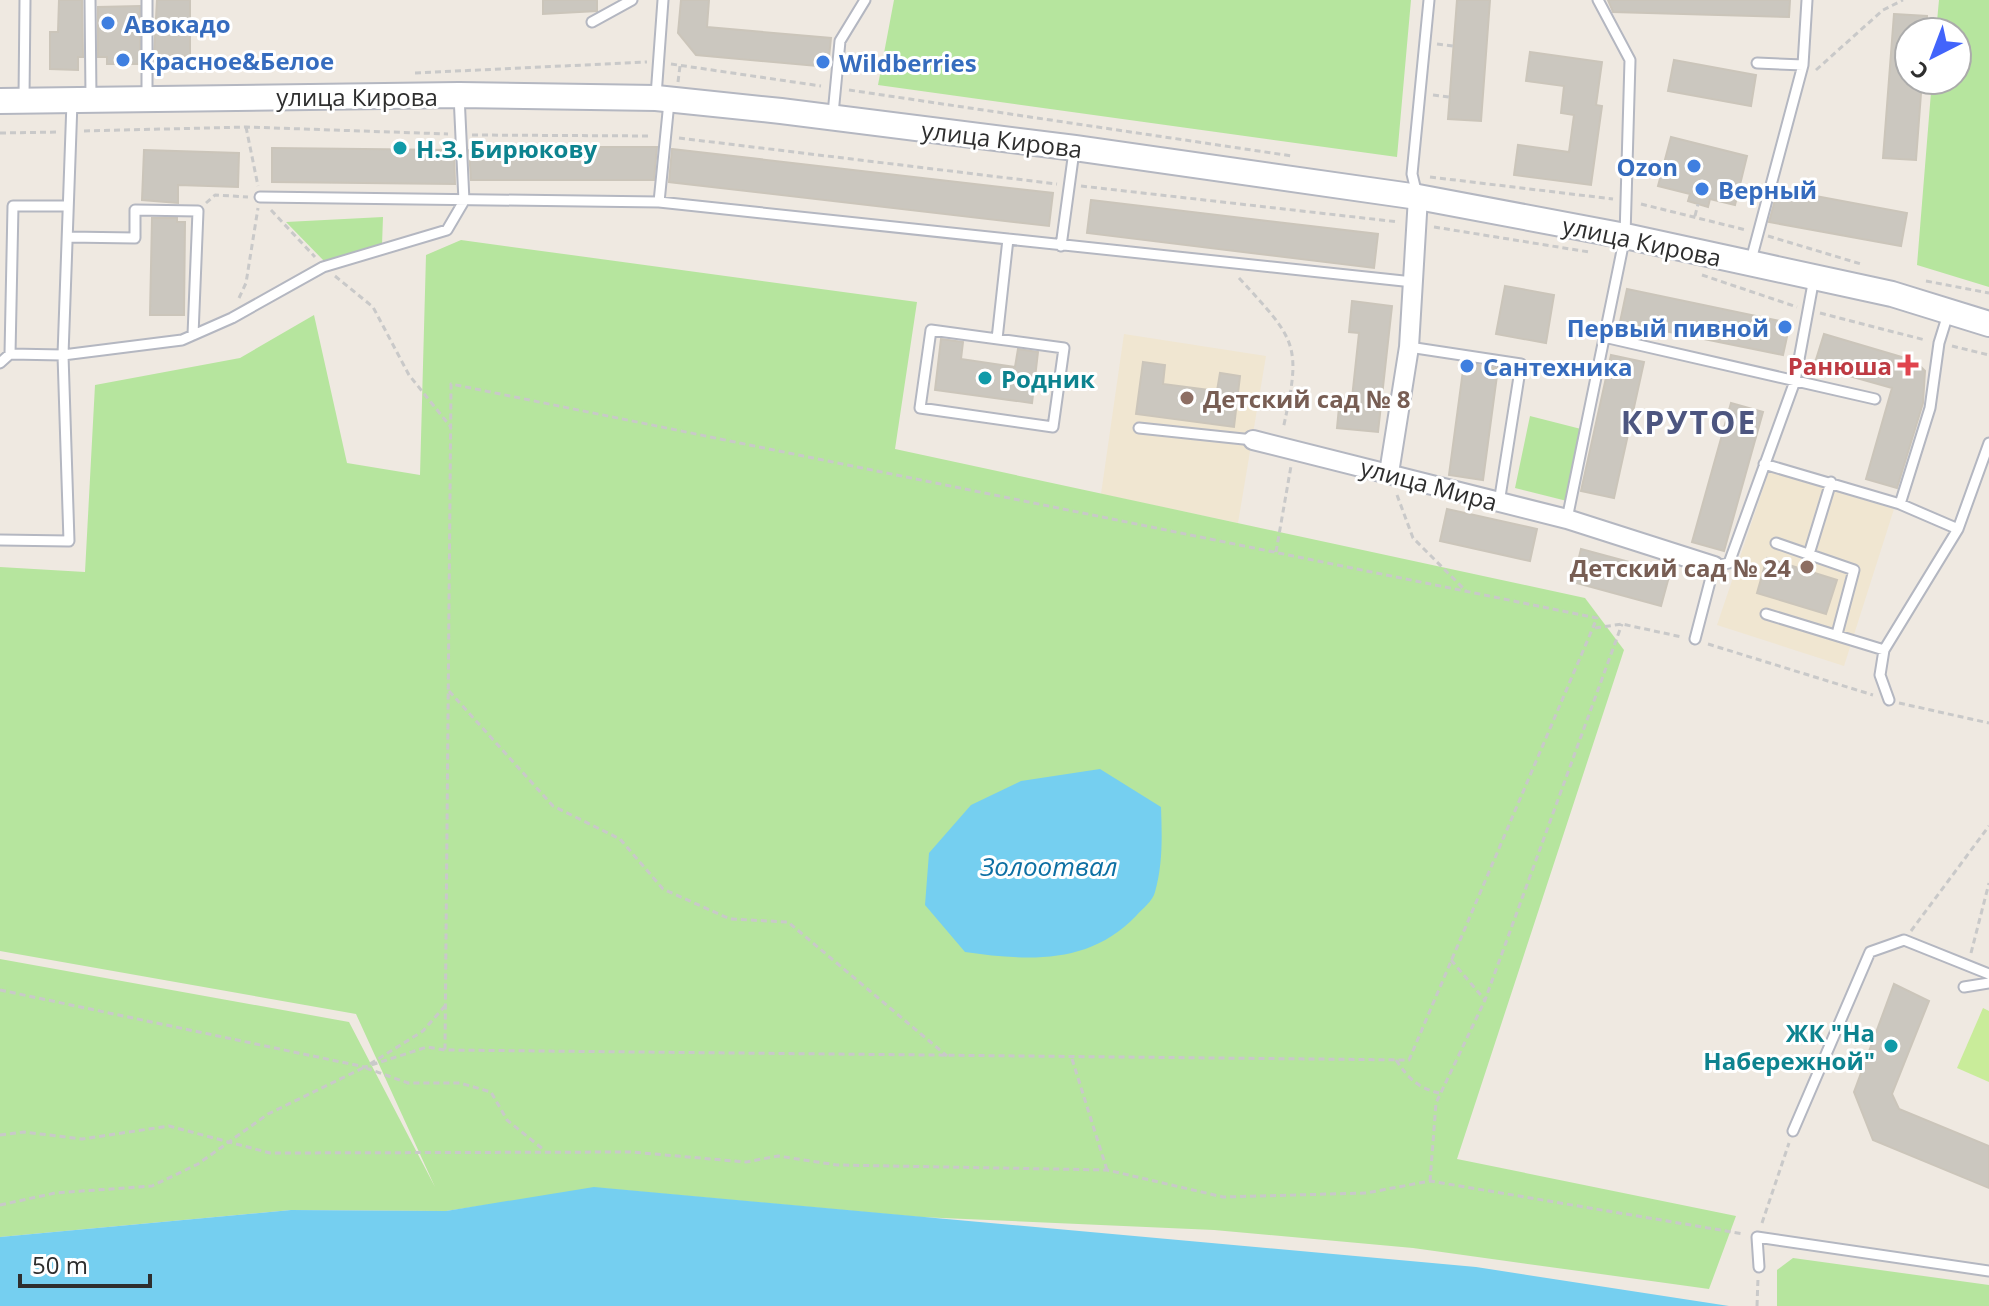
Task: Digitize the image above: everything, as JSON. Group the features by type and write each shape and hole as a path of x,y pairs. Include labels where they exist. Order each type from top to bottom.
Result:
{"street":[{"name":"улица Кирова","path":"12,101 459,95 662,98 1075,148 1418,197 1625,236 1892,294 1989,324"},
{"path":"1389,473 1409,347 1418,197"},
{"name":"улица Мира","path":"1253,440 1567,519 1714,566"}],"lane":[{"path":"12,101 25,0"},
{"path":"0,540 69,541 63,355 68,206 72,131 81,100 90,0"},
{"path":"147,0 147,98"},
{"path":"592,22 632,0"},
{"path":"659,202 664,137 663,0"},
{"path":"832,118 840,41 865,0"},
{"path":"1418,197 1412,174 1429,0"},
{"path":"1567,519 1625,236 1630,60 1598,0"},
{"path":"1750,263 1803,65 1807,0"},
{"path":"1757,63 1803,65"},
{"path":"0,363 10,354 63,355 182,340 219,324 323,267 447,230 464,201 459,95"},
{"path":"1061,246 1075,148"},
{"path":"260,197 659,202 1413,282"},
{"path":"10,354 13,206 68,206"},
{"path":"68,237 135,238 135,210 198,211 193,335"},
{"path":"997,339 1008,239"},
{"path":"1695,639 1714,566 1729,563 1795,381 1814,278"},
{"path":"1900,504 1930,408 1939,343 1949,312"},
{"path":"931,330 997,339 1064,348 1053,427 920,408 931,330"},
{"path":"1604,337 1875,399"},
{"path":"1409,347 1521,364 1499,503"},
{"name":"улица Мира","path":"1139,428 1253,440"},
{"path":"1889,700 1880,675 1884,650 1958,529 1989,443"},
{"path":"1764,464 1900,504 1958,529"},
{"path":"1809,554 1831,482"},
{"path":"1776,543 1854,570 1837,634"},
{"path":"1766,614 1884,650"},
{"path":"1793,1131 1870,952 1904,940 1989,974"},
{"path":"1964,987 1989,983"},
{"path":"1759,1267 1757,1237 1989,1271"}],"path":[{"path":"1812,74 1883,10 1903,0"},
{"path":"1420,94 1449,97"},
{"path":"219,324 246,283 260,197 246,127"},
{"path":"0,133 246,127 462,135 664,137 1416,224 1588,252"},
{"path":"198,211 215,195 260,197 323,267 373,307 409,375 450,426"},
{"path":"1695,217 1698,204"},
{"path":"1226,263 1274,316 1294,350 1295,372 1276,552"},
{"path":"1700,275 1808,310 1989,355"},
{"path":"1521,364 1596,375"},
{"path":"365,1067 427,1047 445,1050 1409,1060 1597,618 451,384 445,1050"},
{"path":"1389,473 1413,538 1467,591"},
{"path":"1593,628 1622,624 1695,639 1914,709 1989,723"},
{"path":"1430,1181 1439,1093 1485,1000 1622,624"},
{"path":"448,690 553,806 620,839 663,889 730,919 788,922 947,1056"},
{"path":"1904,940 1989,826"},
{"path":"1969,959 1989,883"},
{"path":"1451,960 1485,1000"},
{"path":"0,990 365,1067 408,1083 460,1083 491,1092 507,1120 544,1150"},
{"path":"0,1205 55,1193 152,1186 198,1164 268,1114 365,1067 423,1031 445,1006"},
{"path":"1071,1057 1107,1170"},
{"path":"1396,1060 1407,1077 1425,1090 1439,1093"},
{"path":"0,1135 24,1132 82,1139 169,1126 270,1153 544,1150 631,1152 746,1162 778,1156 837,1165 1107,1170 1223,1197 1366,1193 1430,1181 1757,1237 1793,1131"},
{"path":"1757,1306 1759,1267"}],"shaded area":[{"name":"Детский сад № 8","path":"1124,334 1266,356 1238,523 1101,494"},
{"name":"Детский сад № 24","path":"1769,471 1894,509 1844,666 1717,625"}],"green space":[{"path":"894,0 1411,0 1397,157 878,85"},
{"path":"1939,0 1989,0 1989,287 1917,265 1931,96 1973,96 1973,16 1938,16"},
{"path":"383,217 382,245 325,262 286,222"},
{"path":"461,240 917,302 895,449 1585,598 1624,650 1457,1159 1736,1216 1709,1289 1413,1248 1214,1230 919,1217 599,1188 446,1211 291,1210 0,1237 0,959 349,1022 435,1187 356,1014 0,951 0,567 85,572 95,385 240,358 314,315 347,463 420,475 426,255"},
{"path":"1530,416 1581,429 1567,501 1515,488"},
{"path":"1983,1008 1989,1011 1989,1082 1957,1068"},
{"path":"1793,1258 1989,1285 1989,1306 1777,1306 1777,1270"}],"water":[{"name":"Золоотвал","path":"1100,769 1161,807 1161,860 1152,899 1118,932 1078,951 1034,957 965,952 925,905 929,853 971,805 1021,781"},
{"path":"594,1187 1476,1267 1729,1306 0,1306 0,1237 291,1210 446,1211"}],"building":[{"path":"59,0 82,0 83,57 78,57 78,70 50,69 50,32 58,32"},
{"path":"157,0 190,0 190,56 154,56"},
{"path":"543,0 597,0 597,11 543,14"},
{"path":"681,0 709,0 707,27 831,38 828,67 696,55 678,33"},
{"path":"1457,0 1490,0 1481,121 1448,119"},
{"path":"1608,0 1790,0 1789,17 1613,12"},
{"path":"140,6 140,64 107,64 107,57 98,57 98,7"},
{"path":"1893,27 1893,96 1921,96 1916,160 1883,158"},
{"path":"1530,52 1602,62 1596,105 1602,106 1591,185 1514,175 1518,145 1569,152 1574,115 1561,113 1564,86 1526,81"},
{"path":"1674,60 1756,75 1751,106 1668,91"},
{"path":"1671,137 1747,156 1735,205 1710,199 1708,207 1688,201 1690,194 1658,186"},
{"path":"475,147 657,147 654,180 471,180 469,150"},
{"path":"272,148 454,150 455,184 272,182"},
{"path":"672,149 1053,193 1049,226 669,182"},
{"path":"144,150 239,153 238,187 178,185 178,203 142,200"},
{"path":"1778,189 1907,213 1901,246 1769,222"},
{"path":"1091,200 1378,234 1374,268 1087,233"},
{"path":"152,218 177,218 177,222 185,222 184,315 150,315"},
{"path":"1505,286 1554,295 1546,343 1496,334"},
{"path":"1627,289 1790,323 1783,355 1620,322"},
{"path":"1352,301 1392,306 1378,432 1337,428 1340,397 1352,398 1359,333 1349,332"},
{"path":"1824,334 1915,361 1925,371 1923,403 1897,488 1866,479 1892,388 1814,366"},
{"name":"Родник","path":"941,339 963,342 961,359 1015,367 1018,349 1038,352 1032,403 935,390"},
{"path":"1611,355 1644,362 1614,498 1581,491"},
{"name":"Детский сад № 8","path":"1143,362 1165,365 1163,384 1217,391 1220,373 1240,376 1234,427 1136,414"},
{"path":"1464,363 1498,368 1483,480 1449,475"},
{"path":"1731,403 1763,412 1724,551 1692,542"},
{"path":"1447,509 1537,529 1530,561 1440,541"},
{"path":"1581,549 1670,573 1661,606 1573,582"},
{"path":"1767,558 1837,580 1826,614 1757,593"},
{"name":"ЖК \"На Набережной\"","path":"1894,984 1929,1001 1892,1094 1899,1109 1989,1146 1989,1188 1873,1140 1854,1092"}],"place":[{"name":"Авокадо","path":"108,23"},
{"name":"Красное&Белое","path":"123,60"},
{"name":"Wildberries","path":"823,62"},
{"name":"Н.З. Бирюкову","path":"400,148"},
{"name":"Ozon","path":"1694,166"},
{"name":"Верный","path":"1702,189"},
{"name":"Первый пивной","path":"1785,327"},
{"name":"Ранюша","path":"1908,365"},
{"name":"Сантехника","path":"1467,366"},
{"name":"Родник","path":"985,378"},
{"name":"Детский сад № 8","path":"1187,398"},
{"name":"Детский сад № 24","path":"1807,567"},
{"name":"ЖК \"На Набережной\"","path":"1891,1046"}],"district":[{"name":"КРУТОЕ","path":"1689,421"}]}
